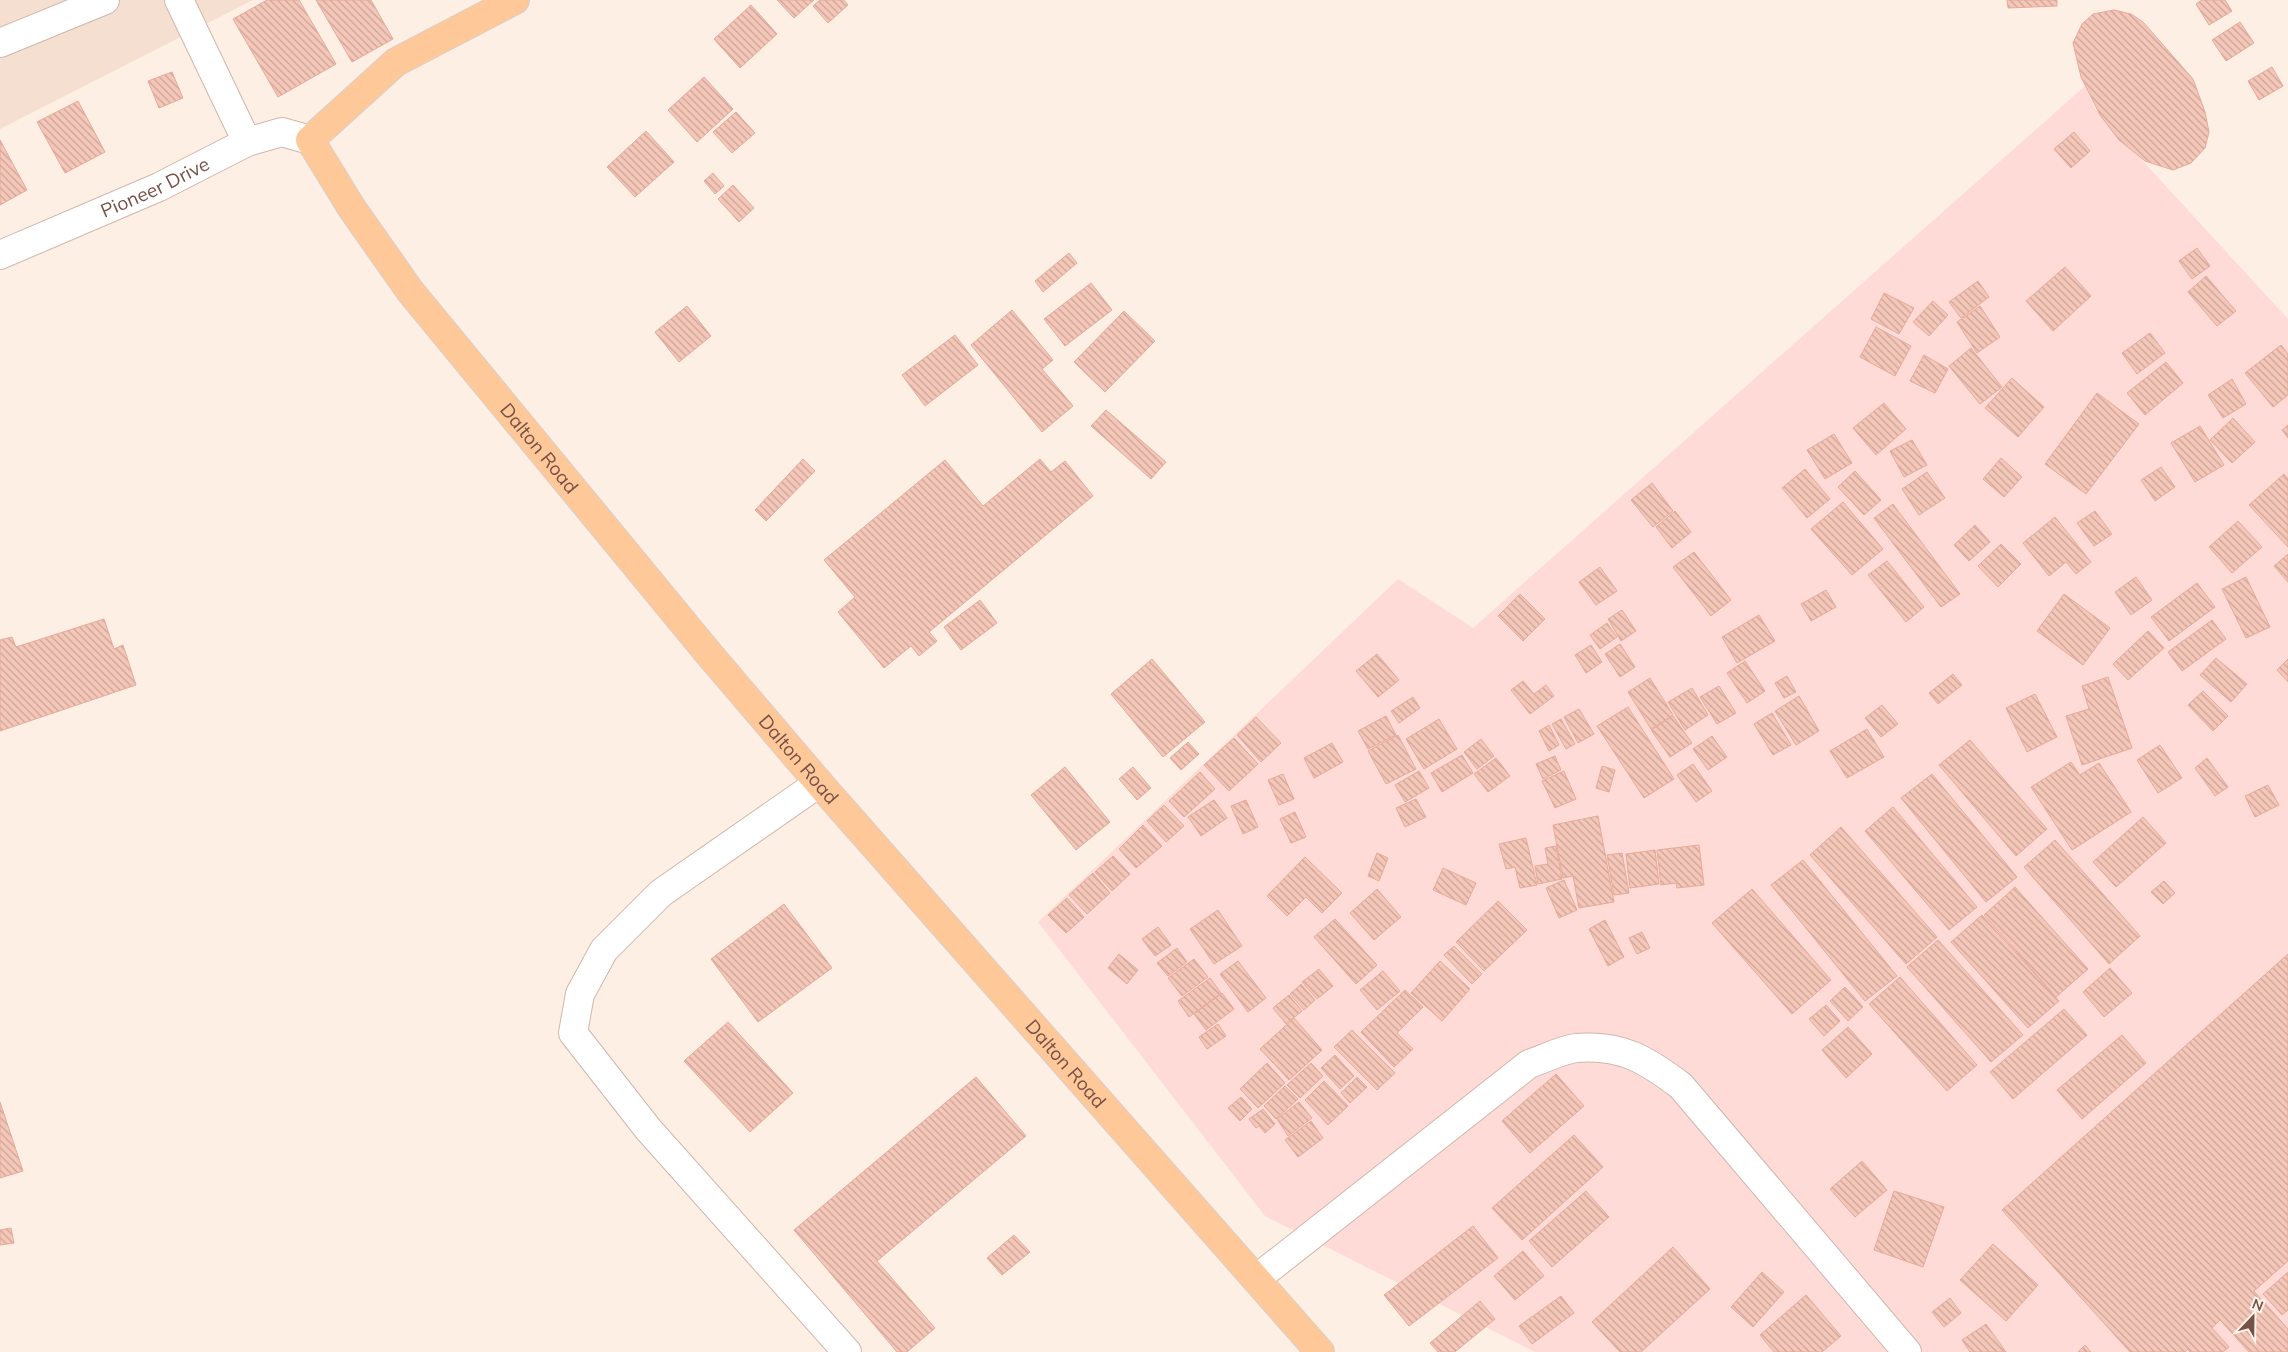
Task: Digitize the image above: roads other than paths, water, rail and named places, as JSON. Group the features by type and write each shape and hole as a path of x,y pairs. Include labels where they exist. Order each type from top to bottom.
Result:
{"main road":[{"path":"310,140 396,62 514,0"},
{"name":"Dalton Road","path":"310,140 350,207 410,291 709,654 819,783 1320,1352"}],"street":[{"path":"0,42 105,0"},
{"path":"179,0 247,142"},
{"name":"Pioneer Drive","path":"0,255 159,187 247,142 282,132 310,140"},
{"path":"819,783 661,893 604,950 580,994 573,1034 648,1129 847,1352"},
{"path":"1256,1280 1529,1064 1575,1048 1616,1049 1653,1065 1681,1086 1907,1352"}]}
